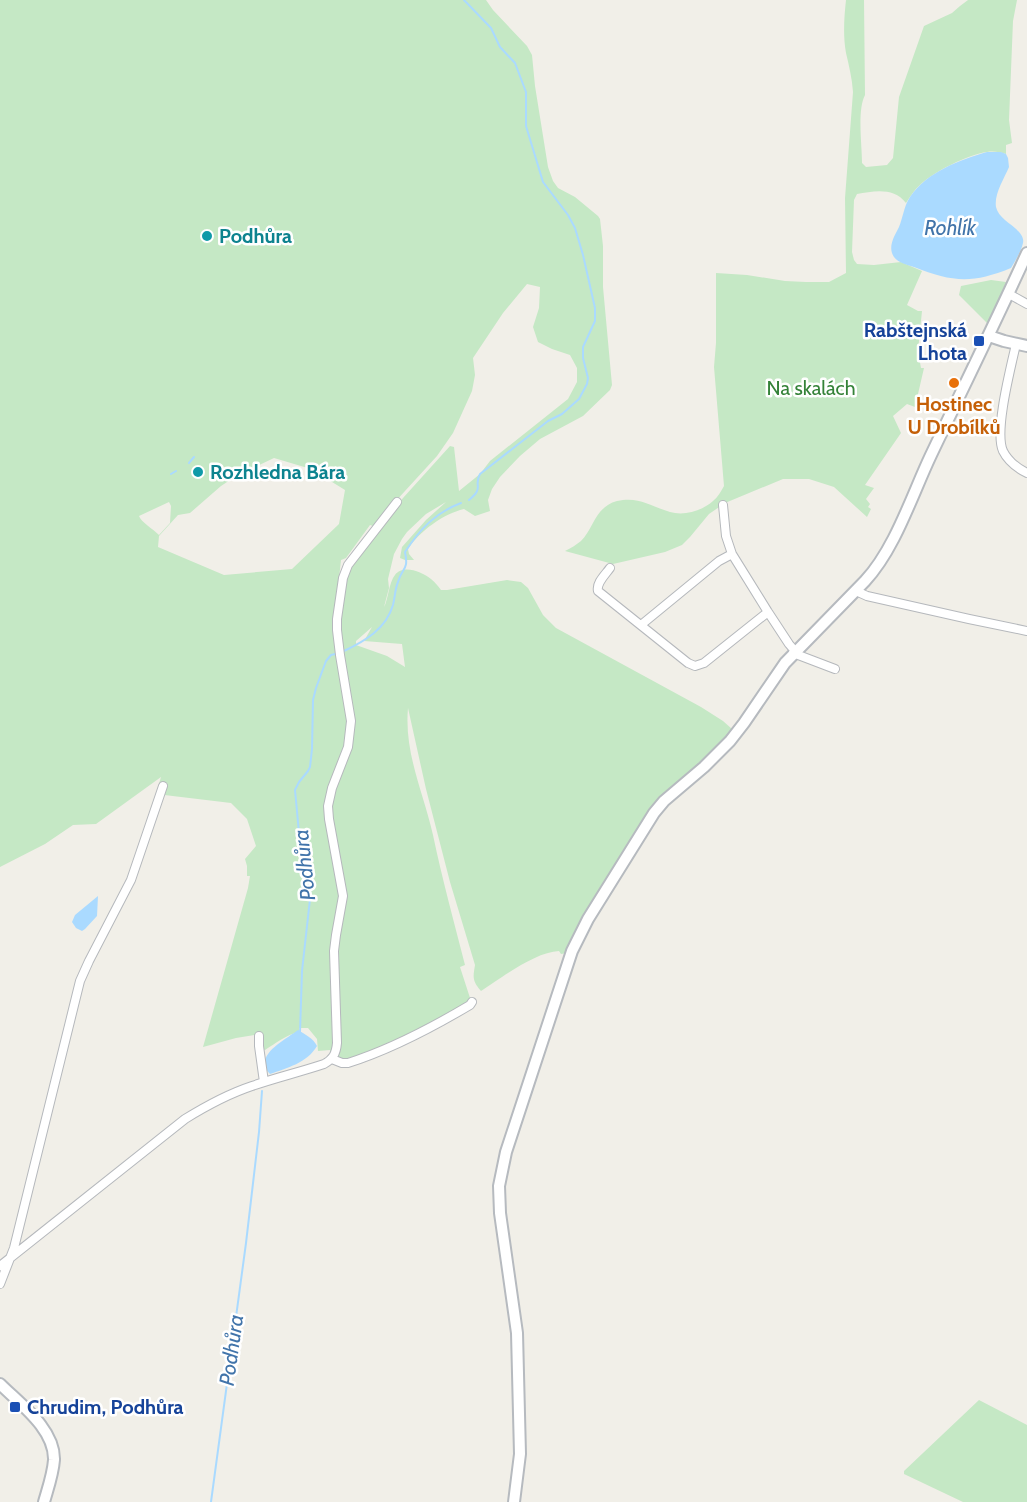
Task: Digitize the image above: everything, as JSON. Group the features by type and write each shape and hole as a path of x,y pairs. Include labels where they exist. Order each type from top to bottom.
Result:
{"main road":[{"path":"513,1502 520,1454 518,1342 500,1213 499,1186 506,1152 563,976 582,930 654,813 729,741 794,652 856,591 876,567 891,542 1027,253"},
{"path":"989,336 1022,345"},
{"path":"0,1384 42,1426 52,1445 54,1462 44,1502"}],"street":[{"path":"1009,294 1027,304"},
{"path":"1022,345 1003,414 1001,446 1010,462 1027,473"},
{"path":"0,1266 185,1119 224,1097 324,1064 336,1053 334,951 343,896 328,806 332,788 348,747 351,721 336,630 337,619 348,565 397,502"},
{"path":"723,505 726,536 732,554 794,652 835,669"},
{"path":"641,625 719,561 732,554"},
{"path":"610,568 599,583 598,591 688,663 698,666 768,612"},
{"path":"856,591 867,596 1027,631"},
{"path":"0,1284 10,1258 80,981 131,880 163,786"},
{"path":"332,1059 348,1063 391,1046 450,1017 472,1002"},
{"path":"259,1036 264,1082"}],"green space":[{"path":"0,0 486,0 527,46 532,55 548,167 553,181 558,188 575,197 600,219 603,246 603,287 612,385 610,390 583,416 540,439 520,456 492,489 488,500 490,511 475,516 464,509 440,519 419,536 408,549 414,560 400,558 402,547 446,502 426,514 407,532 394,554 384,607 393,578 403,570 413,570 423,574 441,590 507,580 521,582 528,588 543,615 556,628 701,707 723,721 732,729 733,735 670,794 567,953 550,952 540,956 518,966 481,991 474,979 475,965 450,882 408,708 409,741 415,772 465,965 460,967 471,1001 426,1027 347,1060 330,1054 330,1050 318,1051 317,1039 308,1028 299,1028 299,1032 285,1037 265,1050 262,1048 261,1034 203,1047 248,888 250,876 247,876 245,859 256,846 247,819 231,803 156,794 161,777 96,824 73,825 45,844 0,867","holes":["527,284 540,287 539,308 533,327 538,342 570,355 577,368 577,382 568,399 490,461 480,474 459,491 454,447 450,446 383,523 348,573 338,631 348,682 334,625 341,560 346,558 370,525 373,526 437,456 453,433 472,391 475,375 473,358 503,313","274,458 311,469 345,490 339,524 292,569 224,575 158,547 159,536 178,515 190,513 236,476","169,502 171,506 170,523 159,535 139,516","372,627 364,641 402,644 405,667 387,656 356,645 356,641"]},
{"name":"Na skalách","path":"846,0 864,0 865,95 861,109 860,128 862,163 866,167 887,165 893,158 899,97 924,26 952,13 968,0 1017,0 1013,21 1009,120 1012,143 1006,145 1006,154 979,153 952,164 926,180 906,203 896,194 883,191 857,194 854,200 852,252 857,264 901,262 922,271 907,305 922,311 918,351 921,368 924,368 915,407 907,404 893,416 901,433 865,485 874,488 866,499 871,509 867,517 834,487 809,479 783,479 725,503 709,514 682,545 665,552 613,564 565,551 581,541 604,508 617,501 644,502 670,512 687,513 709,505 724,486 714,367 716,273 785,281 829,282 846,273 845,198 853,92 844,40"},
{"path":"991,280 1006,282 988,324 959,295 961,286"},
{"path":"979,1400 1027,1425 1027,1502 963,1502 904,1474 904,1471"}],"water":[{"name":"Rohlík","path":"987,152 1001,152 1008,158 1009,167 998,192 996,207 1002,217 1017,229 1023,238 1021,250 1011,268 985,277 962,279 940,276 903,264 896,259 891,249 892,241 908,200 917,188 944,168"},
{"path":"98,896 97,916 82,931 76,928 72,922 75,915"},
{"path":"298,1030 317,1046 302,1061 270,1074 265,1061 268,1055 272,1049"}],"waterway":[{"name":"Podhůra","path":"464,0 491,28 500,47 515,63 526,92 526,126 543,182 575,228 595,308 595,321 583,347 587,384 579,399 480,474 478,489 469,500"},
{"path":"189,463 194,457"},
{"path":"171,474 176,471"},
{"name":"Podhůra","path":"344,651 374,633 385,621 393,605 396,587 406,566 405,552 416,536 436,517 461,503"},
{"name":"Podhůra","path":"300,1032 302,971 310,899 307,858 299,833 295,790 310,767 313,700 316,688 326,661 335,654"},
{"name":"Podhůra","path":"211,1502 246,1243 262,1091"}],"place":[{"name":"Podhůra","path":"207,236"},
{"name":"Rabštejnská Lhota","path":"979,341"},
{"name":"Hostinec U Drobílků","path":"954,383"},
{"name":"Rozhledna Bára","path":"198,472"},
{"name":"Chrudim, Podhůra","path":"15,1407"}]}
